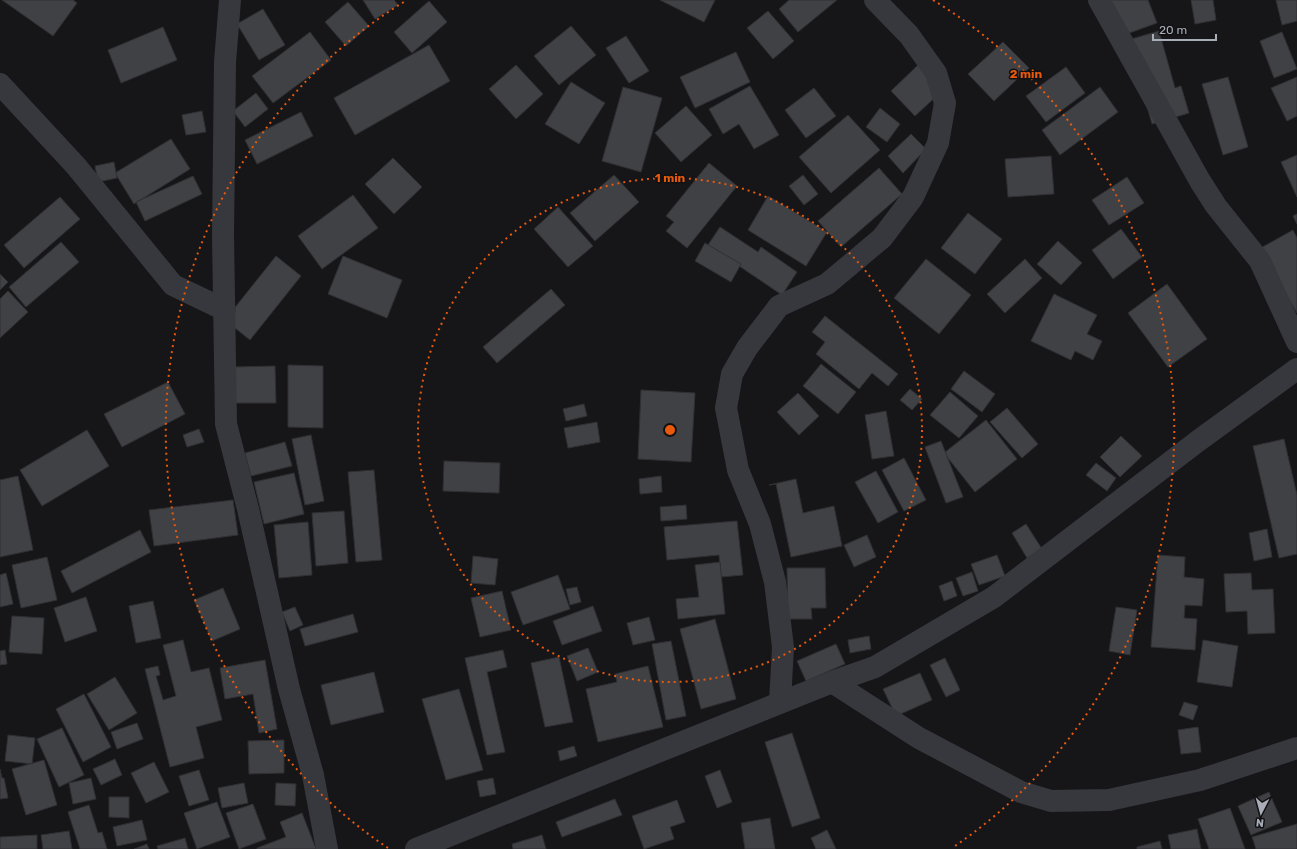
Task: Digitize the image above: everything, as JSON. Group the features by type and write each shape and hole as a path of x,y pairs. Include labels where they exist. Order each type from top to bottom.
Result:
{"street":[{"path":"230,0 225,62 223,235 226,424 248,509 288,689 314,775 327,849"},
{"path":"780,702 783,647 776,582 760,524 738,470 726,408 732,374 748,348 779,306 828,284 882,238 913,197 938,142 945,103 936,73 909,35 875,0"},
{"path":"1099,0 1200,181 1216,206 1260,261 1297,342"},
{"path":"0,84 76,166 173,285 225,310"},
{"path":"416,849 780,702 874,667 994,597 1198,441 1297,369"},
{"path":"832,682 919,738 1021,792 1051,801 1109,800 1200,780 1297,748"}],"building":[{"path":"2,0 73,0 77,3 53,36"},
{"path":"363,0 394,0 398,5 375,19"},
{"path":"660,0 715,0 704,22"},
{"path":"789,0 837,0 798,32 779,9"},
{"path":"1107,0 1148,0 1157,23 1121,36"},
{"path":"1191,0 1213,0 1216,20 1195,24"},
{"path":"1276,0 1297,0 1297,21 1282,25"},
{"path":"429,1 447,22 412,53 394,32"},
{"path":"348,2 369,26 346,46 325,22"},
{"path":"263,9 285,45 259,60 237,24"},
{"path":"768,11 794,41 773,59 747,28"},
{"path":"571,26 596,55 559,85 534,56"},
{"path":"163,27 177,60 121,83 108,50"},
{"path":"1159,31 1175,88 1181,86 1189,113 1152,124 1128,40"},
{"path":"310,32 331,60 273,103 252,76"},
{"path":"1282,32 1297,69 1274,78 1260,41"},
{"path":"626,36 649,71 629,83 606,48"},
{"path":"1003,42 1029,68 994,101 968,74"},
{"path":"429,45 450,81 355,135 334,98"},
{"path":"736,52 750,82 695,108 680,77"},
{"path":"516,65 543,94 516,119 489,89"},
{"path":"918,65 943,90 915,116 891,91"},
{"path":"1066,67 1085,93 1046,122 1026,96"},
{"path":"1228,77 1248,147 1223,155 1202,84"},
{"path":"1297,77 1297,116 1287,121 1271,88"},
{"path":"571,82 605,103 579,144 545,124"},
{"path":"750,86 779,135 754,149 739,124 723,134 709,109"},
{"path":"623,87 662,98 641,172 602,161"},
{"path":"1100,87 1118,112 1060,155 1042,130"},
{"path":"814,88 836,116 806,138 785,110"},
{"path":"256,93 268,109 245,127 233,111"},
{"path":"686,106 712,135 681,162 655,133"},
{"path":"880,108 900,124 887,142 866,127"},
{"path":"202,111 206,132 186,135 182,115"},
{"path":"301,112 313,136 257,164 245,140"},
{"path":"848,115 880,150 831,193 799,157"},
{"path":"911,134 926,149 903,173 888,156"},
{"path":"171,139 190,169 134,204 115,173"},
{"path":"1297,155 1297,197 1281,162"},
{"path":"1051,156 1054,194 1008,197 1005,159"},
{"path":"393,158 422,187 394,214 365,184"},
{"path":"114,162 117,178 98,182 95,166"},
{"path":"709,163 737,186 687,248 666,231 674,222 666,216"},
{"path":"879,168 902,194 841,247 818,221"},
{"path":"614,175 639,202 595,241 570,213"},
{"path":"803,175 818,194 804,205 789,186"},
{"path":"193,176 202,194 145,221 136,202"},
{"path":"1127,177 1144,203 1109,225 1092,200"},
{"path":"353,195 378,228 322,269 298,236"},
{"path":"768,196 827,232 806,266 748,230"},
{"path":"60,197 80,219 24,268 4,245"},
{"path":"558,207 593,246 568,267 534,229"},
{"path":"968,213 1002,239 975,274 941,248"},
{"path":"1297,214 1297,224 1293,216"},
{"path":"720,227 758,252 761,247 797,272 782,295 708,245"},
{"path":"1121,229 1142,257 1113,279 1092,250"},
{"path":"1293,230 1297,238 1297,313 1259,249"},
{"path":"1058,241 1082,263 1061,285 1037,264"},
{"path":"61,242 79,262 26,307 9,287"},
{"path":"705,243 741,264 731,282 695,261"},
{"path":"276,256 301,276 250,340 225,320"},
{"path":"343,256 402,280 387,318 328,294"},
{"path":"926,259 971,295 939,334 894,298"},
{"path":"1025,259 1042,278 1005,313 987,294"},
{"path":"0,274 8,282 0,290"},
{"path":"1167,284 1207,339 1168,367 1128,313"},
{"path":"551,289 565,305 497,363 483,347"},
{"path":"8,291 28,312 0,338 0,299"},
{"path":"1054,294 1097,315 1087,334 1102,341 1093,360 1075,351 1071,360 1031,341"},
{"path":"825,316 898,374 888,386 872,373 859,389 816,354 825,342 812,332"},
{"path":"821,364 856,392 838,414 803,386"},
{"path":"288,365 323,366 323,428 288,427"},
{"path":"275,366 276,403 233,403 233,367"},
{"path":"964,371 995,394 982,412 951,389"},
{"path":"168,382 185,414 122,447 104,414"},
{"path":"910,389 922,399 912,410 900,400"},
{"path":"641,390 695,393 691,462 638,459"},
{"path":"950,392 978,416 959,438 930,415"},
{"path":"798,393 819,416 799,435 777,412"},
{"path":"584,404 587,416 566,421 563,409"},
{"path":"1007,408 1038,444 1022,458 990,422"},
{"path":"886,411 894,456 872,459 865,415"},
{"path":"986,420 1017,459 975,492 944,453"},
{"path":"597,422 600,442 568,448 564,428"},
{"path":"199,429 204,442 187,447 183,435"},
{"path":"87,430 109,466 42,506 20,470"},
{"path":"311,435 324,501 305,505 292,439"},
{"path":"1121,436 1142,456 1120,477 1100,457"},
{"path":"1284,439 1297,495 1297,554 1279,558 1253,446"},
{"path":"941,441 963,497 946,503 925,447"},
{"path":"285,442 292,466 251,476 245,453"},
{"path":"904,458 926,500 904,511 882,470"},
{"path":"444,461 500,463 499,493 443,491"},
{"path":"1096,463 1116,478 1107,491 1086,475"},
{"path":"374,470 382,560 356,562 348,472"},
{"path":"876,471 898,512 878,523 855,482"},
{"path":"294,473 304,514 264,524 254,482"},
{"path":"18,476 33,550 0,557 0,480"},
{"path":"661,476 662,492 640,494 639,479"},
{"path":"796,479 803,513 834,506 842,546 791,557 776,484 769,485"},
{"path":"233,500 238,535 154,546 149,510"},
{"path":"686,505 687,519 661,521 660,507"},
{"path":"344,511 348,563 316,566 312,513"},
{"path":"737,521 743,575 721,577 719,555 667,560 664,527"},
{"path":"308,522 312,575 279,578 274,525"},
{"path":"1026,524 1042,549 1027,558 1012,533"},
{"path":"1267,529 1272,557 1254,561 1249,533"},
{"path":"140,530 151,552 72,593 61,571"},
{"path":"867,535 876,557 854,567 844,545"},
{"path":"997,555 1005,576 979,585 971,564"},
{"path":"1158,555 1185,557 1184,577 1204,579 1202,606 1185,605 1184,618 1197,619 1195,650 1151,647"},
{"path":"473,556 498,559 495,585 471,583"},
{"path":"47,557 57,600 21,608 12,565"},
{"path":"720,562 725,614 678,619 676,599 699,597 695,565"},
{"path":"787,568 825,568 826,608 811,608 812,619 788,619"},
{"path":"972,572 978,591 963,596 956,578"},
{"path":"6,573 13,604 0,607 0,575"},
{"path":"1251,573 1252,590 1273,589 1275,633 1248,634 1247,611 1226,612 1224,574"},
{"path":"558,575 570,609 523,625 511,592"},
{"path":"952,581 957,596 944,601 939,586"},
{"path":"577,587 581,602 570,605 566,589"},
{"path":"223,588 240,629 212,641 194,600"},
{"path":"502,591 511,630 480,637 471,598"},
{"path":"86,597 97,631 65,642 54,608"},
{"path":"153,601 161,638 136,643 129,606"},
{"path":"593,606 602,631 562,645 553,621"},
{"path":"295,607 303,625 290,631 282,612"},
{"path":"1116,607 1137,610 1130,655 1109,651"},
{"path":"353,614 358,632 305,646 300,629"},
{"path":"12,616 44,618 42,654 9,652"},
{"path":"649,617 655,640 633,645 627,623"},
{"path":"715,619 736,699 701,709 680,629"},
{"path":"869,636 871,649 850,653 848,640"},
{"path":"183,640 191,672 209,668 222,720 196,727 204,758 170,767 145,669 158,666 160,675 156,676 163,700 176,696 163,645"},
{"path":"1203,640 1238,646 1232,687 1197,682"},
{"path":"671,641 686,716 666,720 652,644"},
{"path":"836,644 845,664 806,681 797,661"},
{"path":"588,648 598,672 577,681 567,656"},
{"path":"5,650 7,664 0,665 0,651"},
{"path":"503,650 507,667 487,672 505,752 487,755 465,658"},
{"path":"559,657 573,722 545,727 531,663"},
{"path":"945,658 960,690 946,697 930,665"},
{"path":"265,660 277,729 259,733 253,694 225,699 220,668"},
{"path":"648,666 663,727 598,742 586,689 617,682 615,674"},
{"path":"374,672 384,712 331,725 321,685"},
{"path":"920,673 932,700 896,716 883,689"},
{"path":"115,677 137,713 109,730 87,694"},
{"path":"459,689 483,770 446,780 422,699"},
{"path":"84,694 111,747 83,762 56,709"},
{"path":"1184,702 1198,706 1193,720 1179,715"},
{"path":"137,723 143,739 117,749 111,732"},
{"path":"1198,727 1201,752 1181,754 1178,730"},
{"path":"62,728 84,775 59,787 37,739"},
{"path":"792,733 820,818 792,827 765,742"},
{"path":"8,735 35,738 32,764 5,761"},
{"path":"284,740 284,773 249,774 248,741"},
{"path":"574,746 577,756 560,761 558,751"},
{"path":"115,759 122,775 101,785 93,769"},
{"path":"44,760 57,805 26,815 12,769"},
{"path":"154,762 169,792 146,803 131,773"},
{"path":"0,769 2,778 4,778 8,798 0,799"},
{"path":"199,770 209,800 189,806 179,776"},
{"path":"720,770 732,802 717,808 705,776"},
{"path":"91,778 96,799 73,804 69,783"},
{"path":"493,778 496,794 480,797 477,781"},
{"path":"244,783 248,803 222,808 218,788"},
{"path":"276,783 296,784 295,806 275,805"},
{"path":"1269,792 1282,822 1251,835 1238,806"},
{"path":"109,797 129,797 129,818 109,817"},
{"path":"615,799 622,815 562,837 556,822"},
{"path":"677,800 685,822 670,827 674,839 644,849 632,816"},
{"path":"217,802 230,837 197,849 184,813"},
{"path":"253,804 266,839 239,849 226,813"},
{"path":"89,805 98,833 102,832 107,849 80,849 68,812"},
{"path":"1230,808 1245,849 1209,849 1198,819"},
{"path":"302,813 316,849 257,849 286,837 280,822"},
{"path":"770,818 775,849 745,849 741,823"},
{"path":"142,820 147,840 117,846 113,827"},
{"path":"1297,824 1297,849 1256,849 1252,837"},
{"path":"1197,829 1201,849 1171,849 1168,835"},
{"path":"827,830 836,849 816,849 811,838"},
{"path":"69,831 72,849 43,849 41,835"},
{"path":"37,835 37,849 0,849 0,837"},
{"path":"542,835 546,849 513,849 512,844"},
{"path":"185,838 188,849 158,849 157,846"},
{"path":"1160,841 1162,849 1137,849 1137,847"},
{"path":"147,844 149,849 134,849"}]}
